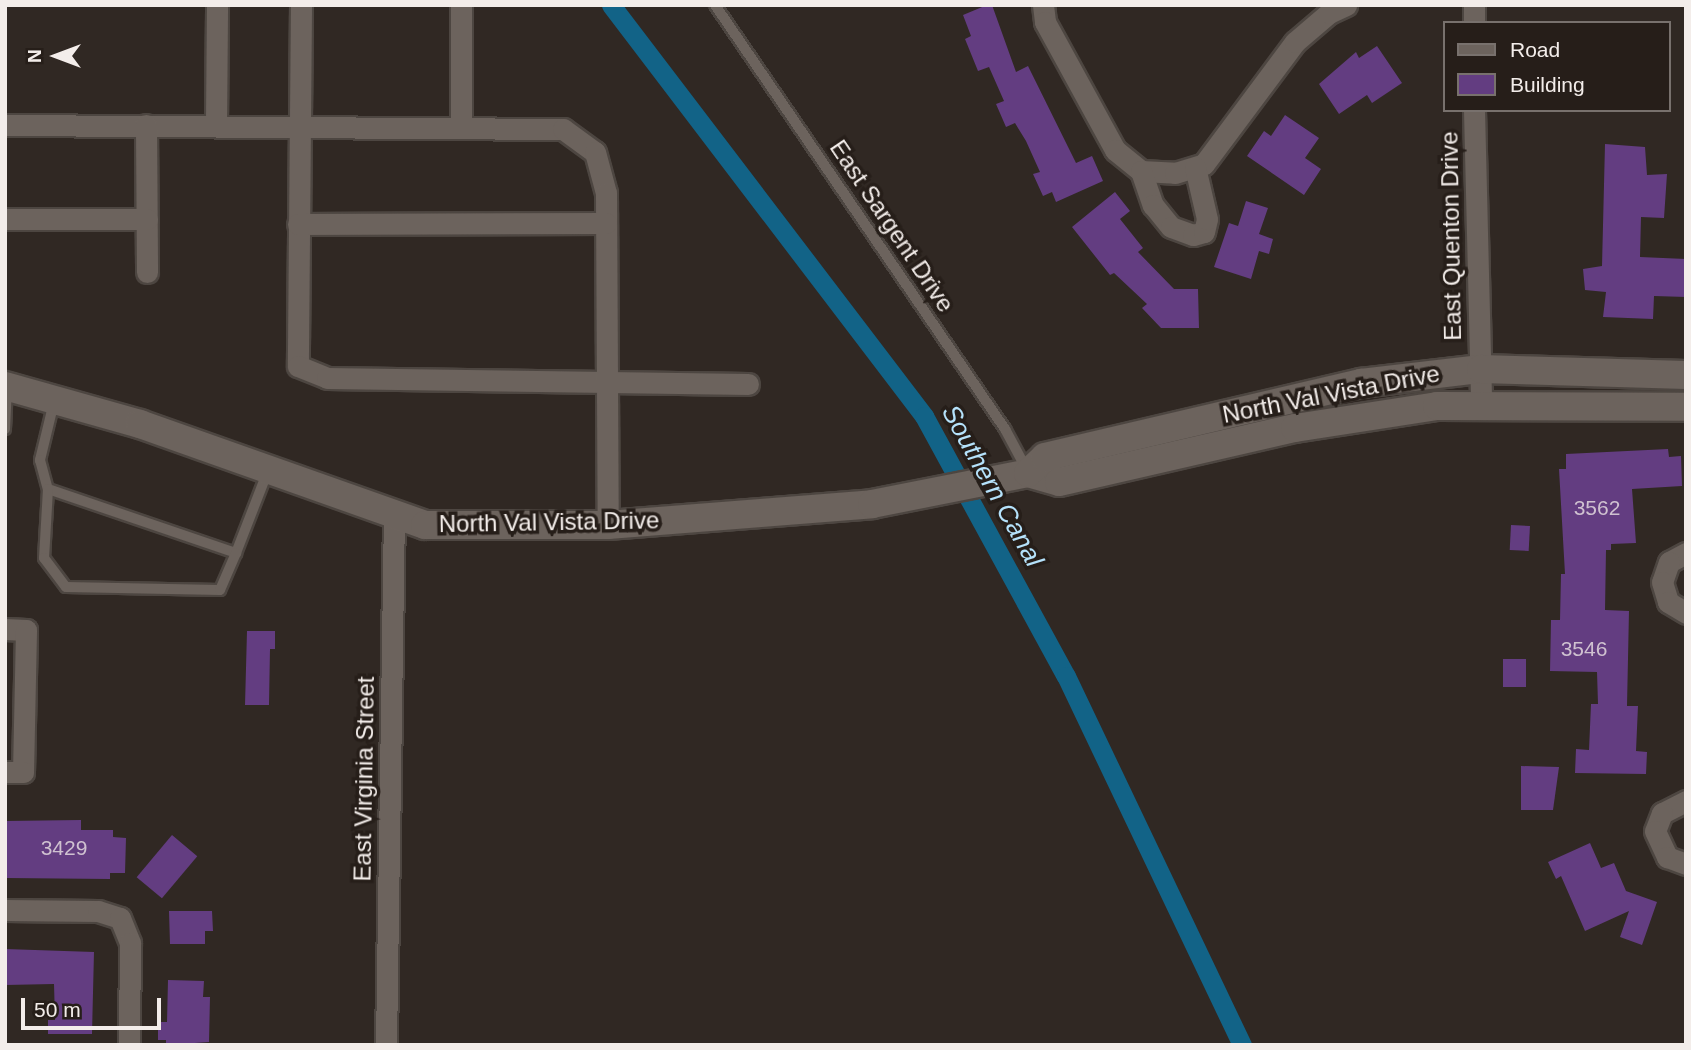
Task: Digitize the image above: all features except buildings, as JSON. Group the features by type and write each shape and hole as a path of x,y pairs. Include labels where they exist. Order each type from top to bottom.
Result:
{"main road":[{"name":"North Val Vista Drive","path":"1028,473 1045,457 1293,396 1436,372 1481,369 1686,375"},
{"name":"North Val Vista Drive","path":"6,387 140,425 267,473 425,525 608,524 872,504 1028,473 1059,482 1361,415 1481,403 1686,407"}],"street":[{"path":"216,124 217,5"},
{"path":"301,5 298,366 327,378 606,379 748,384"},
{"path":"461,5 461,128"},
{"path":"1043,5 1045,22 1115,150 1141,171 1153,205 1171,227 1193,235 1204,232 1207,219 1195,167"},
{"path":"1141,171 1174,173 1204,164 1295,42 1329,13 1346,5"},
{"name":"East Quenton Drive","path":"1474,112 1481,403"},
{"path":"5,125 216,124 563,129 595,152 606,193 608,524"},
{"path":"146,125 147,272"},
{"path":"5,219 147,219"},
{"path":"298,224 606,223"},
{"name":"East Virginia Street","path":"386,1045 394,514"},
{"path":"1686,552 1670,562 1662,582 1668,601 1686,613"},
{"path":"14,772 16,629"},
{"path":"1686,801 1662,813 1655,831 1667,857 1686,864"},
{"path":"5,910 98,911 121,918 130,943 129,1045"}],"lane":[{"name":"East Sargent Drive","path":"715,5 1005,429 1028,473"},
{"path":"5,429 6,387"},
{"path":"55,399 40,460 48,489 44,558 66,587 220,590 267,473"},
{"path":"48,489 236,553"}],"waterway":[{"name":"Southern Canal","path":"611,5 924,416 1066,676 1242,1045"}]}
